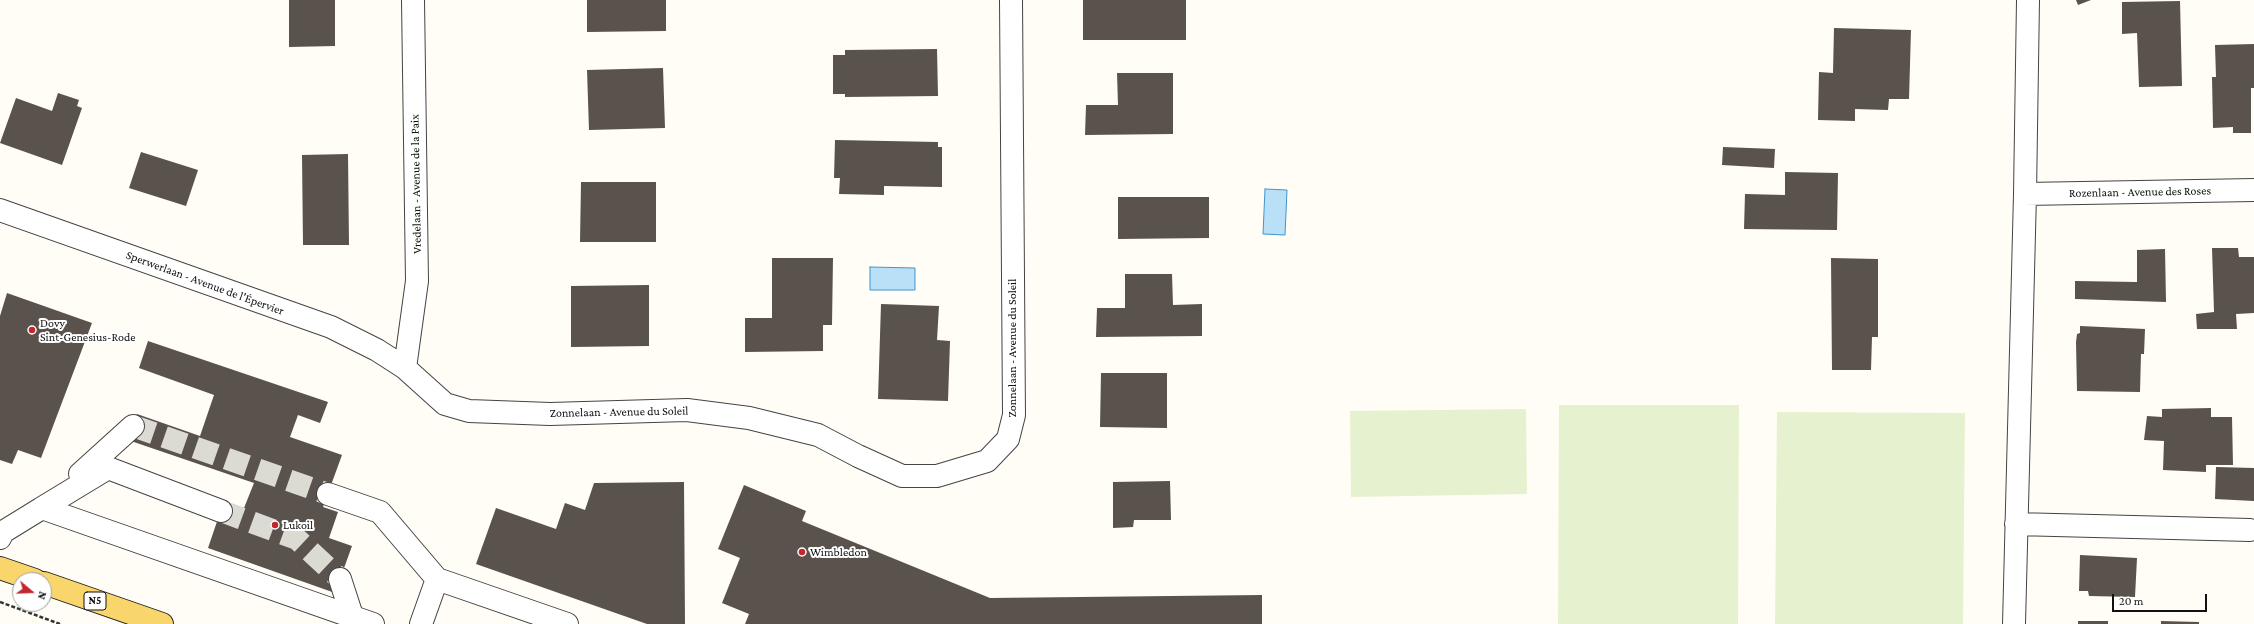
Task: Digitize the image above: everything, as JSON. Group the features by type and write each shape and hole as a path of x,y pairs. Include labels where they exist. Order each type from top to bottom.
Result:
{"main road":[{"path":"0,568 12,572"},
{"name":"N5","path":"52,586 150,622"}],"street":[{"name":"Vredelaan - Avenue de la Paix","path":"405,368 417,281 413,0"},
{"name":"Zonnelaan - Avenue du Soleil","path":"405,368 445,404 469,411 550,414 687,410 749,418 818,435 858,456 902,476 937,476 987,461 1008,439 1014,415 1011,0"},
{"path":"2014,624 2025,194 2028,0"},
{"name":"Rozenlaan - Avenue des Roses","path":"2025,194 2254,190"},
{"name":"Sperwerlaan - Avenue de l'Épervier","path":"0,210 331,327 377,350 405,368"},
{"path":"42,508 133,426"},
{"path":"0,538 3,532 108,468 221,511"},
{"path":"328,494 380,512 437,579 567,624"},
{"path":"42,508 373,624"},
{"path":"2016,524 2250,530"},
{"path":"340,579 352,616"},
{"path":"421,624 437,579"}],"path":[{"path":"0,602 60,624"}],"green space":[{"path":"1559,405 1739,405 1738,624 1558,624"},
{"path":"1526,409 1527,494 1351,497 1350,411"},
{"path":"1777,412 1965,413 1963,624 1775,624"}],"water":[{"path":"1265,189 1287,190 1285,235 1263,234"},
{"path":"870,267 915,268 915,290 870,290"}],"building":[{"path":"289,0 335,0 335,46 289,47"},
{"path":"587,0 666,0 666,31 587,32"},
{"path":"1083,0 1186,0 1186,40 1083,40"},
{"path":"2076,0 2091,0 2078,5"},
{"path":"2180,1 2182,86 2139,87 2137,33 2122,34 2122,2"},
{"path":"1834,28 1911,30 1909,99 1889,99 1888,110 1855,109 1855,121 1818,120 1819,72 1833,73"},
{"path":"2254,44 2254,88 2251,88 2251,133 2233,133 2233,127 2213,128 2212,77 2216,77 2215,45"},
{"path":"937,49 938,96 845,97 845,94 833,94 833,55 845,55 845,50"},
{"path":"663,68 665,128 589,130 587,70"},
{"path":"1117,73 1173,73 1173,134 1085,135 1086,105 1118,105"},
{"path":"58,93 79,100 77,106 82,108 62,165 0,143 16,98 52,111"},
{"path":"835,140 938,142 938,147 942,147 942,187 884,186 884,195 839,194 840,178 834,178"},
{"path":"1723,147 1775,149 1774,168 1722,165"},
{"path":"141,152 198,170 186,206 129,188"},
{"path":"348,154 349,245 303,245 302,155"},
{"path":"1785,172 1838,173 1837,230 1744,229 1745,194 1785,195"},
{"path":"581,182 656,182 656,242 580,242"},
{"path":"1118,197 1209,197 1209,238 1118,239"},
{"path":"2212,248 2238,248 2239,257 2254,257 2254,313 2236,314 2237,329 2197,329 2196,314 2214,312"},
{"path":"2165,249 2166,302 2075,299 2075,281 2137,282 2137,250"},
{"path":"772,258 833,258 832,325 823,325 823,351 745,352 745,318 772,318"},
{"path":"1831,258 1878,259 1878,337 1872,337 1871,370 1832,370"},
{"path":"1125,274 1172,274 1173,305 1202,304 1202,336 1096,337 1097,308 1125,308"},
{"path":"649,285 649,346 571,347 571,286"},
{"path":"7,293 92,323 41,458 18,450 12,464 0,460 0,316"},
{"path":"881,304 939,306 937,340 950,341 948,401 878,399"},
{"path":"2080,326 2145,329 2144,354 2141,354 2140,392 2077,391 2076,342 2077,334 2080,333"},
{"path":"148,341 328,402 320,423 298,415 290,437 342,455 323,507 338,512 329,538 352,546 335,593 208,548 224,501 244,508 254,483 128,440 137,414 200,436 214,395 139,368"},
{"path":"1101,373 1167,373 1167,428 1100,427"},
{"path":"2211,408 2211,417 2232,417 2233,465 2206,465 2206,472 2163,470 2164,441 2144,440 2147,416 2162,417 2162,409"},
{"path":"2216,467 2254,468 2254,501 2215,499"},
{"path":"1170,481 1171,520 1134,520 1133,527 1113,528 1113,482"},
{"path":"684,482 685,624 647,624 476,564 496,508 556,529 565,503 585,510 594,483"},
{"name":"Wimbledon","path":"744,485 806,511 802,521 990,598 1262,595 1262,624 745,624 749,614 722,603 740,558 718,549"},
{"path":"2080,555 2137,558 2135,597 2089,596 2088,591 2079,591"},
{"path":"2078,621 2108,621 2108,624 2078,624"},
{"path":"2161,621 2199,622 2199,624 2161,624"}],"tunnel":[{"path":"133,426 328,494"},
{"path":"221,511 297,539 340,579"}],"place":[{"name":"Dovy Sint-Genesius-Rode","path":"32,330"},
{"name":"Lukoil","path":"275,525"},
{"name":"Wimbledon","path":"802,552"}]}
